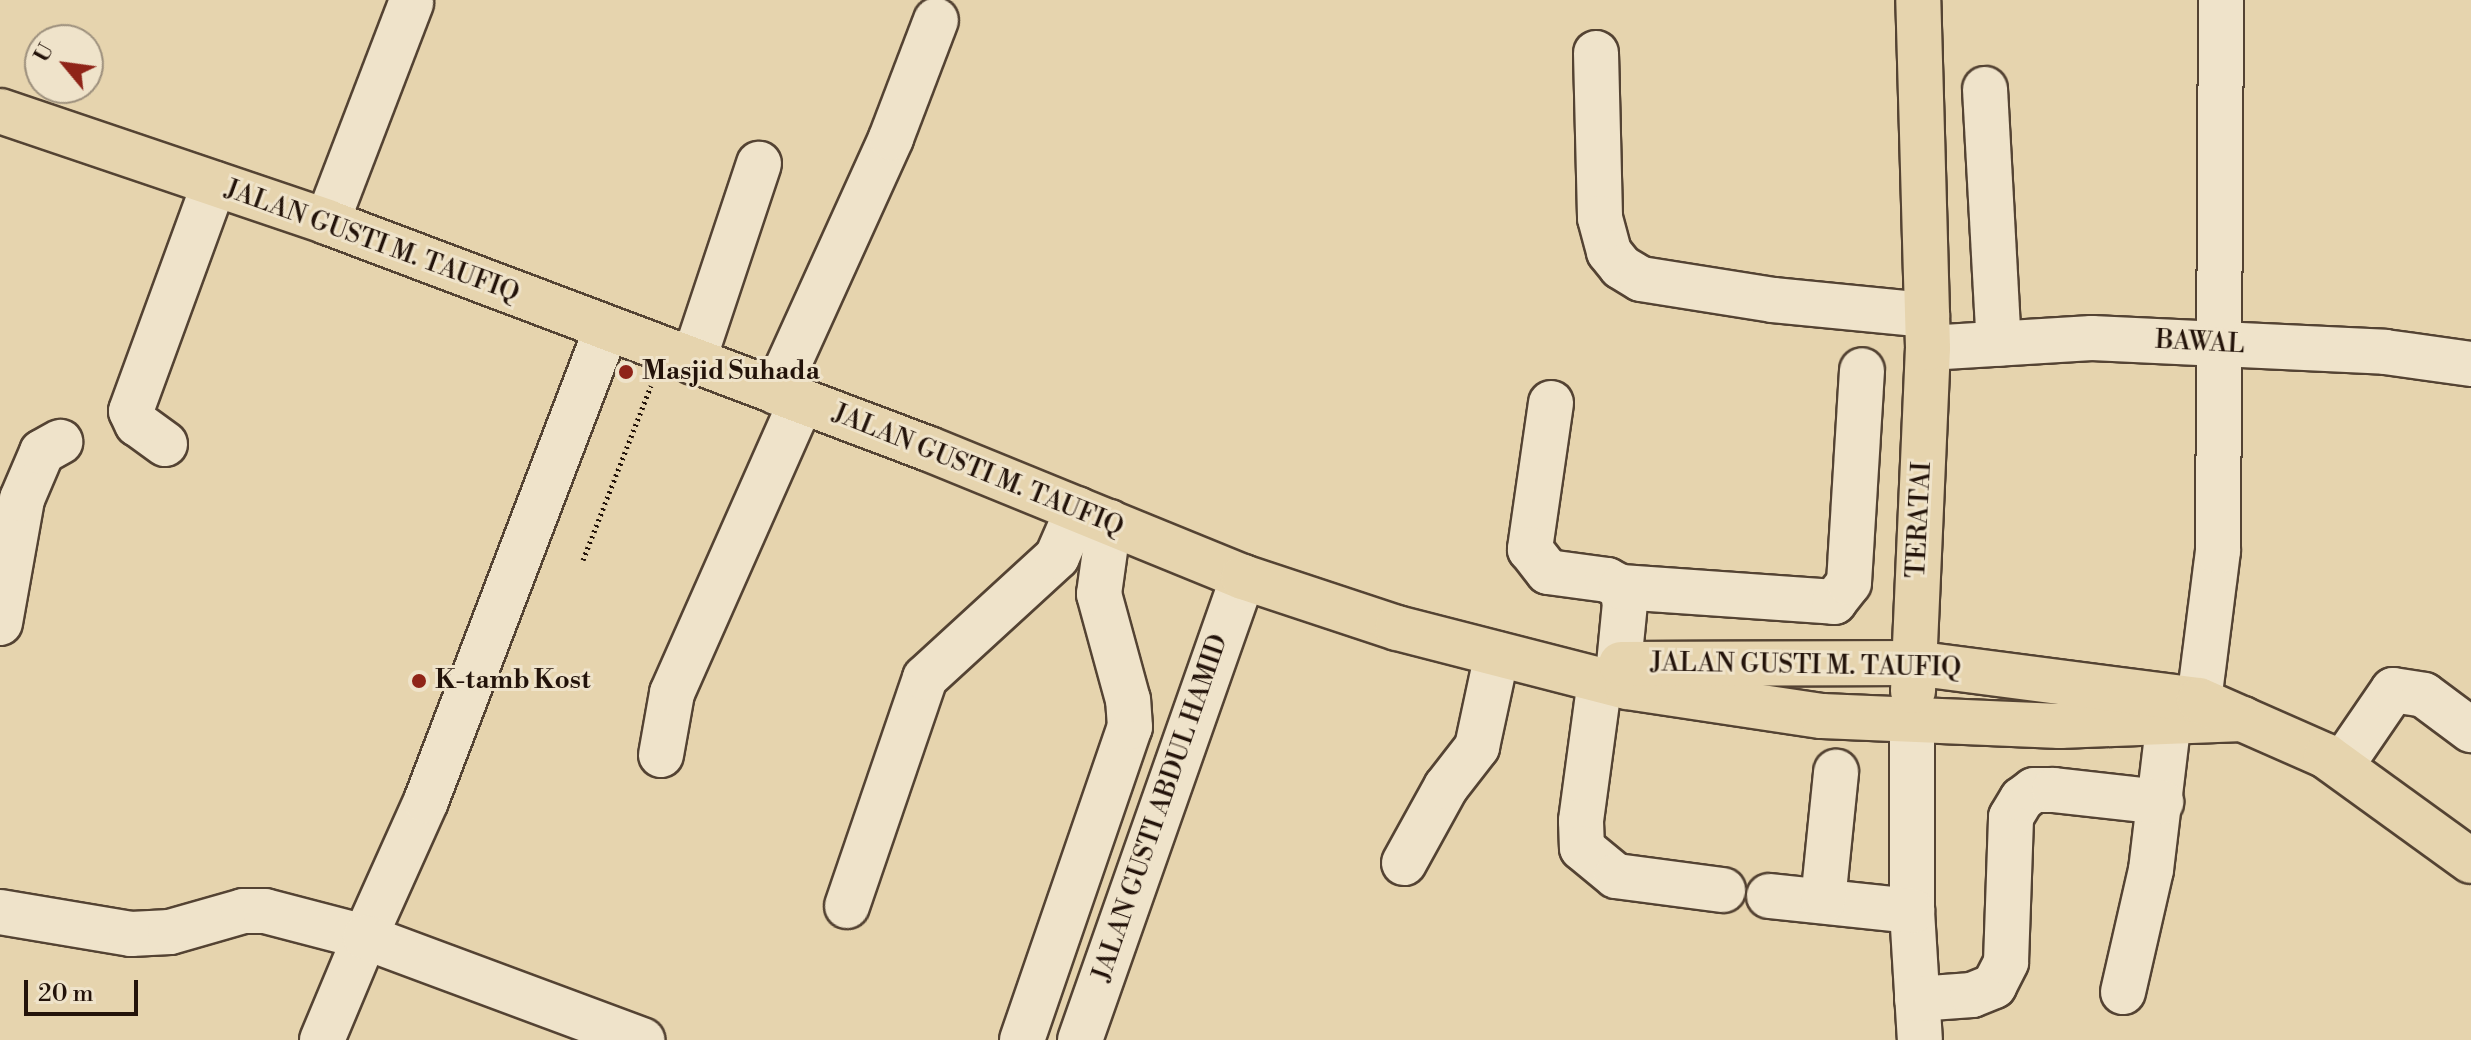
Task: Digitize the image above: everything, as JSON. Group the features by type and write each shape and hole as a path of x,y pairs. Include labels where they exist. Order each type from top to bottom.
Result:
{"main road":[{"name":"TERATAI","path":"1912,722 1927,332 1918,0"},
{"name":"JALAN GUSTI M. TAUFIQ","path":"0,111 327,222 789,397 1243,577 1397,628 1555,668 1610,672 1913,663 2243,719 2290,736 2341,766 2471,861"},
{"name":"JALAN GUSTI M. TAUFIQ","path":"1610,672 1791,711 1912,722 2060,726 2189,712"}],"street":[{"path":"2123,992 2161,802 2189,712 2218,551 2221,0"},
{"path":"327,222 411,3"},
{"path":"661,755 672,693 936,20"},
{"name":"BAWAL","path":"1596,53 1600,218 1609,252 1621,267 1641,279 1744,295 1999,344 2092,338 2385,352 2471,364"},
{"path":"1985,89 1999,344"},
{"path":"679,357 759,164"},
{"path":"165,444 137,424 131,411 214,184"},
{"path":"322,1040 426,801 606,330"},
{"path":"1551,403 1530,549 1548,572 1607,580 1621,587 1834,602 1849,583 1862,370"},
{"path":"0,623 22,499 42,452 60,442"},
{"path":"847,906 925,678 1057,557 1094,516"},
{"path":"1022,1040 1130,727 1128,700 1099,594 1094,516"},
{"name":"JALAN GUSTI ABDUL HAMID","path":"1080,1040 1243,577"},
{"path":"1621,587 1625,603 1581,821 1582,848 1616,876 1723,890"},
{"path":"1404,863 1446,787 1477,747 1497,654"},
{"path":"2341,766 2393,690 2424,695 2471,730"},
{"name":"TERATAI","path":"1912,722 1912,911 1918,1019"},
{"path":"1823,901 1836,772"},
{"path":"1918,1019 1994,986 2006,962 2011,817 2022,799 2034,790 2054,790 2161,802"},
{"path":"1769,896 1912,911"},
{"path":"0,912 131,934 170,932 243,911 265,911 365,937 642,1040"}],"path":[{"path":"583,560 679,357"}],"place":[{"name":"Masjid Suhada","path":"626,372"},
{"name":"K-tamb Kost","path":"419,681"}]}
